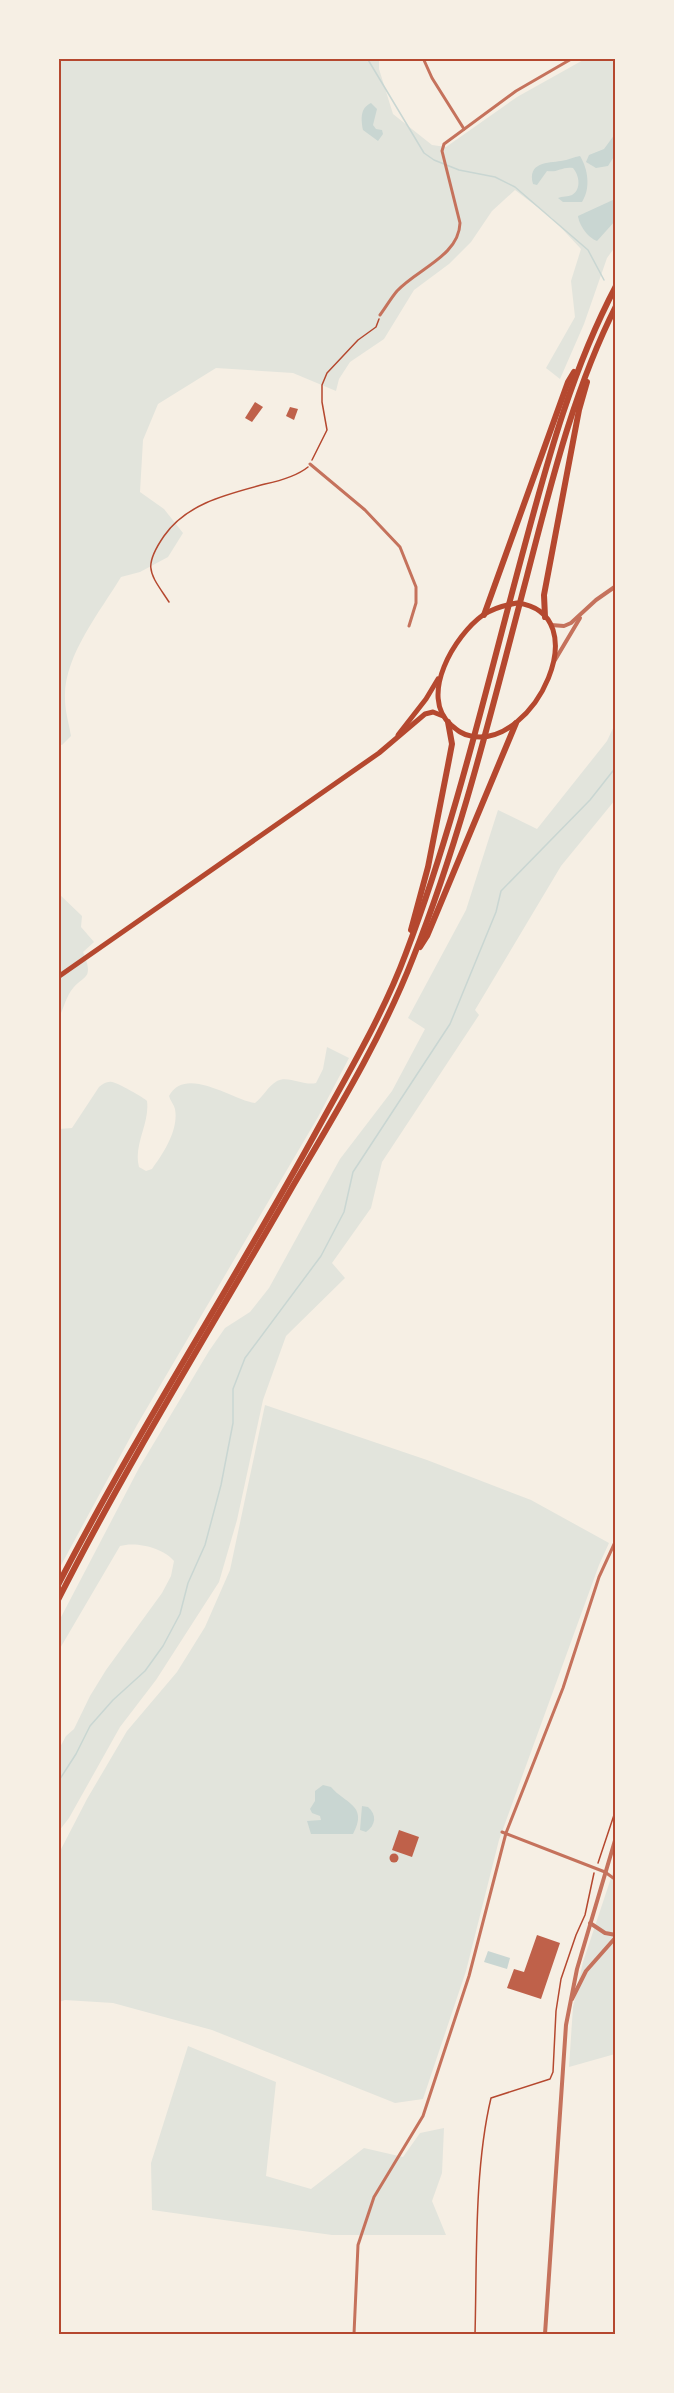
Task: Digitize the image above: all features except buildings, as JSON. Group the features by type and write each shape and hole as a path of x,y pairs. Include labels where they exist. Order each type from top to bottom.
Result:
{"highway":[{"path":"58,1585 156,1408 291,1178 370,1030 405,956 434,878 470,755 550,453 585,353 615,286"},
{"path":"58,1600 135,1457 344,1099 413,957 442,881 478,757 560,452 595,351 615,306"},
{"path":"545,617 544,595 552,548 579,410 595,351"},
{"path":"484,615 568,382 585,353"},
{"path":"405,956 428,867 452,744 446,719"},
{"path":"413,957 427,936 516,723"}],"main road":[{"path":"58,977 379,753 425,714 433,712 467,736 481,738 516,723 541,694 551,674 555,636 545,617 528,604 508,604 484,615 468,628 426,699 394,740"},
{"path":"441,675 438,691 446,719"}],"street":[{"path":"423,58 432,78 464,129"},
{"path":"380,315 397,291 446,252 459,234 460,223 442,151 444,144 523,86 573,58"},
{"path":"310,464 365,510 400,547 416,587 416,603 409,626"},
{"path":"551,625 564,626 571,623 615,586"},
{"path":"554,661 583,612"},
{"path":"354,2334 358,2245 374,2197 423,2116 469,1976 504,1833 563,1688 599,1577 615,1540"},
{"path":"504,1833 605,1872 615,1880"},
{"path":"545,2334 562,2063 568,2008 615,1837"},
{"path":"568,2008 586,1971 615,1936 605,1933 590,1923"}],"path":[{"path":"169,602 151,575 150,560 171,526 191,511 218,496 278,481 304,470 310,464 327,430 322,402 322,385 327,373 357,340 376,327 380,315"},
{"path":"601,1853 615,1809"},
{"path":"474,2334 480,2184 486,2117 491,2098 550,2079 553,2072 556,2011 561,1979 585,1915 591,1882"}],"shaded area":[{"path":"58,59 379,59 379,69 393,114 432,145 446,147 517,97 585,59 616,59 615,247 607,258 584,324 560,379 546,368 575,317 571,281 581,249 552,218 515,190 492,211 471,242 449,264 414,290 384,339 350,362 339,379 336,391 293,373 216,368 158,404 143,440 140,492 164,509 183,533 168,557 140,572 121,577 84,635 70,667 66,683 65,704 71,736 62,745 58,744"},
{"path":"371,103 377,109 373,125 376,129 382,130 383,134 378,141 363,130 363,111"},
{"path":"615,134 615,155 608,166 596,168 586,162 589,155 604,149"},
{"path":"580,156 587,179 587,191 582,202 563,202 558,198 572,195 577,189 578,178 573,168 547,171 537,185 533,184 533,171 540,165"},
{"path":"615,199 615,221 597,241 584,231 578,216"},
{"path":"615,724 615,800 561,866 475,1010 479,1015 382,1162 371,1208 332,1263 345,1278 286,1336 263,1400 237,1520 219,1582 156,1680 120,1727 69,1818 59,1831 59,1749 66,1736 74,1729 106,1670 162,1593 171,1576 174,1561 157,1549 134,1544 120,1546 59,1650 59,1621 139,1468 209,1351 225,1328 250,1312 269,1288 340,1159 392,1091 425,1029 408,1018 466,910 498,810 537,829 607,741"},
{"path":"59,894 82,916 81,927 94,942 83,952 87,962 87,973 69,994 59,1017"},
{"path":"327,1047 349,1058 318,1117 137,1425 59,1569 59,1129 72,1128 99,1087 105,1083 115,1083 147,1101 146,1118 138,1150 139,1167 146,1171 152,1169 165,1149 175,1125 175,1109 169,1096 177,1087 198,1084 255,1103 281,1079 316,1083 323,1069"},
{"path":"265,1405 427,1460 531,1500 609,1543 499,1840 466,1971 423,2099 395,2103 212,2030 113,2003 65,2000 59,2002 58,1855 87,1799 127,1731 177,1672 205,1627 230,1570"},
{"path":"323,1785 331,1787 353,1806 358,1817 353,1834 311,1834 307,1821 321,1820 320,1816 312,1813 310,1809 315,1801 315,1791"},
{"path":"362,1806 368,1807 374,1817 372,1826 366,1832 360,1830"},
{"path":"615,1866 615,2054 569,2067 573,2007 583,1962"},
{"path":"488,1951 510,1958 507,1969 484,1962"},
{"path":"188,2046 276,2082 266,2176 311,2189 364,2148 403,2157 420,2133 444,2128 442,2173 432,2201 446,2235 332,2235 152,2210 151,2163"}],"waterway":[{"path":"367,58 424,153 434,160 459,170 495,177 515,187 588,250 604,280"},
{"path":"58,1782 90,1726 113,1700 145,1671 163,1646 180,1614 188,1583 205,1545 221,1485 233,1423 233,1389 245,1358 321,1256 344,1212 353,1172 450,1024 496,912 501,891 590,800 616,767"}]}
